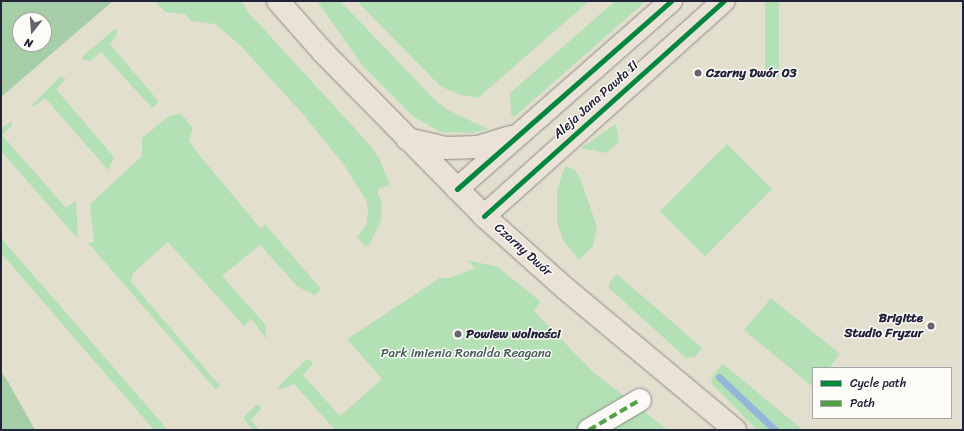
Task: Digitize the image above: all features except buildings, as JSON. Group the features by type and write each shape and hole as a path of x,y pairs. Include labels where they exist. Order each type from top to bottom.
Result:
{"main road":[{"name":"Czarny Dwór","path":"278,1 407,139 484,216 566,289 734,430"},
{"name":"Aleja Jana Pawła II","path":"457,189 671,1"},
{"name":"Aleja Jana Pawła II","path":"484,216 724,1"},
{"path":"407,139 446,148 478,147 518,135"}],"street":[{"path":"588,430 640,400"}],"green space":[{"path":"1,1 113,1 1,97"},
{"path":"155,1 242,1 248,12 369,144 379,158 390,185 377,190 382,204 381,221 369,245 366,247 357,237 366,226 368,211 366,200 344,165 302,113 239,44 215,24 191,21 185,14 165,12"},
{"path":"317,1 340,1 436,101 448,110 488,129 472,133 441,132 414,117 363,66"},
{"path":"357,1 589,1 478,98 458,94 440,86"},
{"path":"615,1 646,1 514,117 511,114 510,93"},
{"path":"765,1 779,1 779,78 765,78"},
{"path":"115,29 117,30 116,36 110,44 159,102 152,108 101,52 90,61 83,60 83,56"},
{"path":"61,76 66,79 56,89 114,157 108,170 45,98 35,106 31,106"},
{"path":"181,114 193,128 189,140 196,151 261,229 265,224 321,289 315,295 298,287 260,245 222,276 265,324 267,339 251,319 244,326 168,242 133,273 131,282 220,386 216,390 88,243 94,242 90,204 142,156 142,138 169,116"},
{"path":"12,121 12,126 2,135 66,208 76,200 78,239 1,151 1,128"},
{"path":"616,124 619,142 606,153 581,148"},
{"path":"727,144 772,189 705,256 660,211"},
{"path":"565,166 573,169 579,175 597,227 593,246 579,260 563,240 557,222 557,190"},
{"path":"1,238 168,430 154,430 1,253"},
{"name":"Park imienia Ronalda Reagana","path":"467,260 498,267 541,302 534,311 593,372 668,430 335,430 294,384 280,390 278,387 306,360 310,360 313,364 303,375 340,416 382,379 347,339 440,278 450,278 475,268"},
{"path":"617,274 702,348 695,357 686,358 609,288 609,283"},
{"path":"771,298 840,354 830,367 812,367 812,386 744,330"},
{"path":"723,364 803,430 757,430 711,383 713,375"},
{"path":"1,372 7,380 35,430 1,430"},
{"path":"256,405 260,405 261,409 251,420 259,430 253,430 243,418"}],"waterway":[{"path":"719,377 775,430"}],"marked path":[{"path":"589,430 640,400"}],"cycle path":[{"path":"457,189 671,1"},
{"path":"484,216 724,1"}],"place":[{"name":"Czarny Dwór 03","path":"698,73"},
{"name":"Brigitte Studio Fryzur","path":"931,326"},
{"name":"Powiew wolności","path":"458,334"}]}
